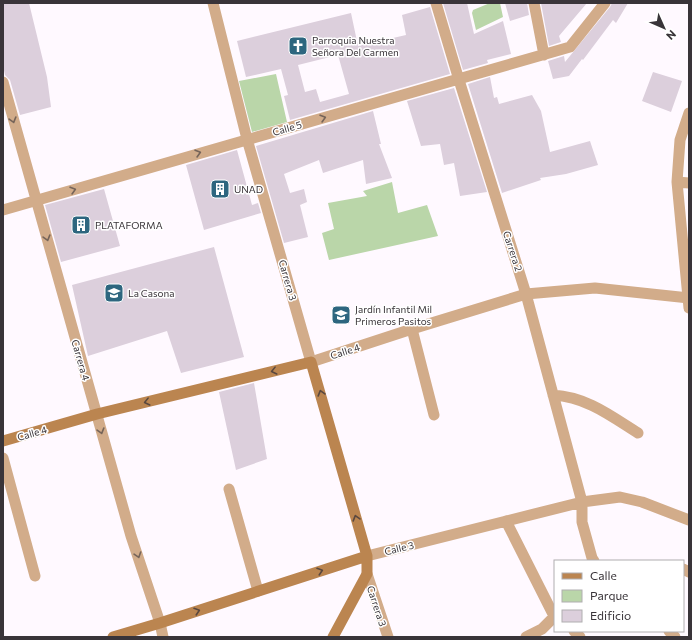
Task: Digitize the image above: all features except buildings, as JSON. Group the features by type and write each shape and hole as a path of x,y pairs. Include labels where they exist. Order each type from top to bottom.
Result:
{"main road":[{"name":"Calle 4","path":"3,441 97,414 311,362"},
{"name":"Carrera 3","path":"311,362 367,556 367,574"},
{"name":"Calle 3","path":"113,637 367,556"},
{"path":"333,637 367,574"}],"street":[{"name":"Carrera 3","path":"213,3 247,139 311,362"},
{"name":"Carrera 2","path":"436,3 526,294 582,502 582,522 594,560"},
{"path":"534,3 544,55"},
{"name":"Calle 5","path":"3,210 570,47 605,3"},
{"name":"Carrera 4","path":"3,82 131,536 160,623 163,637"},
{"path":"688,301 677,182 680,140 689,113"},
{"path":"677,182 689,183"},
{"name":"Calle 4","path":"311,362 526,294 595,288 688,301"},
{"path":"412,329 434,415"},
{"path":"553,395 567,396 593,405 638,433"},
{"path":"3,458 35,576"},
{"path":"229,489 258,591"},
{"name":"Calle 3","path":"367,556 582,502 620,497 642,502 689,520"},
{"path":"506,521 554,616"},
{"name":"Carrera 3","path":"367,574 388,637"},
{"path":"526,637 542,629 554,619"}],"green space":[{"path":"490,3 500,3 503,17 476,30 472,13 473,10"},
{"path":"276,74 287,122 252,132 239,81"},
{"path":"392,182 398,213 427,205 438,236 329,260 322,233 334,229 328,203 367,196 363,191"}],"place":[{"name":"Parroquia Nuestra Señora Del Carmen","path":"298,46"},
{"name":"UNAD","path":"220,189"},
{"name":"PLATAFORMA","path":"81,225"},
{"name":"La Casona","path":"114,293"},
{"name":"Jardín Infantil Mil Primeros Pasitos","path":"341,315"}]}
